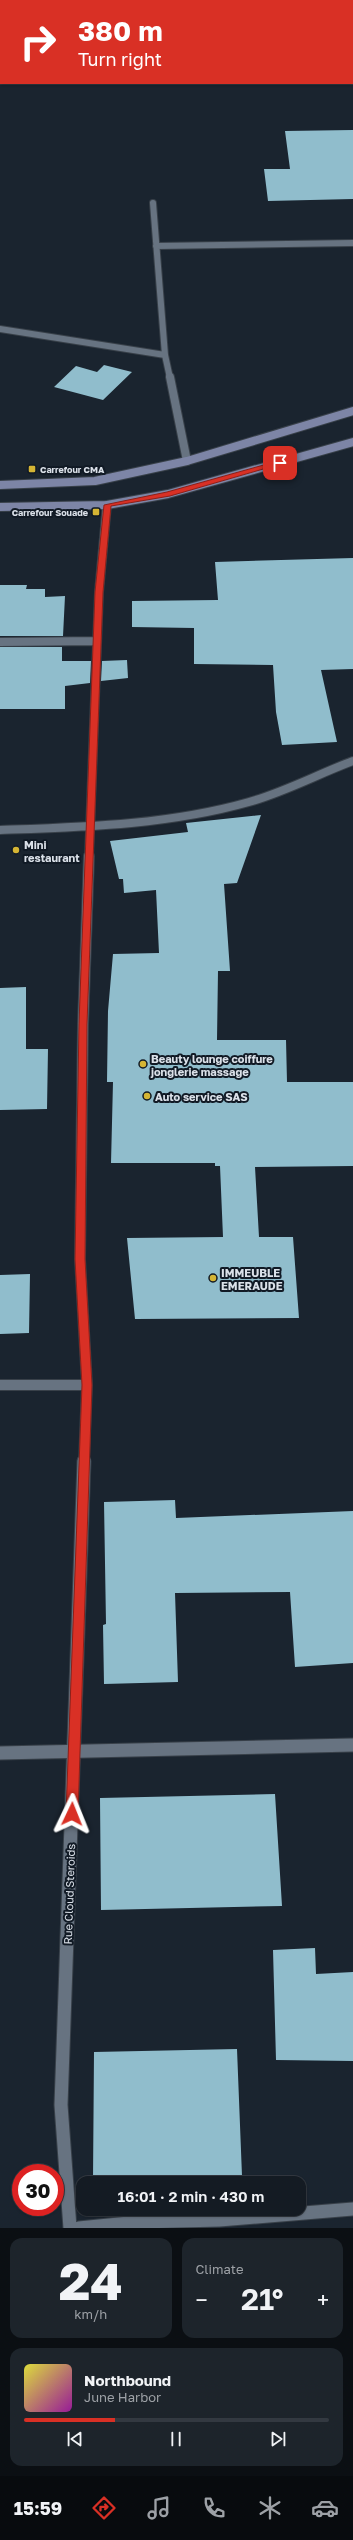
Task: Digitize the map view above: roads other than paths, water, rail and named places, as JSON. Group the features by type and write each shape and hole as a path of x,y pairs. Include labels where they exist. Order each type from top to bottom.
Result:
{"main road":[{"path":"0,485 95,481 187,460 353,411"},
{"path":"0,507 107,505 168,494 353,442"}],"street":[{"path":"153,203 165,355 187,460"},
{"path":"156,246 353,243"},
{"path":"0,330 165,355"},
{"name":"Rue Cloud Steroids","path":"70,2228 65,2180 61,2105 87,1385 80,1259 83,1024 99,592 107,505"},
{"path":"0,642 97,641"},
{"path":"0,830 90,827 170,821 250,802 353,761"},
{"path":"0,1385 87,1385"},
{"path":"0,1753 353,1745"},
{"path":"79,2228 139,2222 219,2220 353,2209"}],"place":[{"name":"Carrefour CMA","path":"32,469"},
{"name":"Carrefour Souade","path":"96,512"},
{"name":"Mini restaurant","path":"16,850"},
{"name":"Beauty lounge coiffure jonglerie massage","path":"143,1064"},
{"name":"Auto service SAS","path":"147,1096"},
{"name":"IMMEUBLE EMERAUDE","path":"213,1278"}]}
